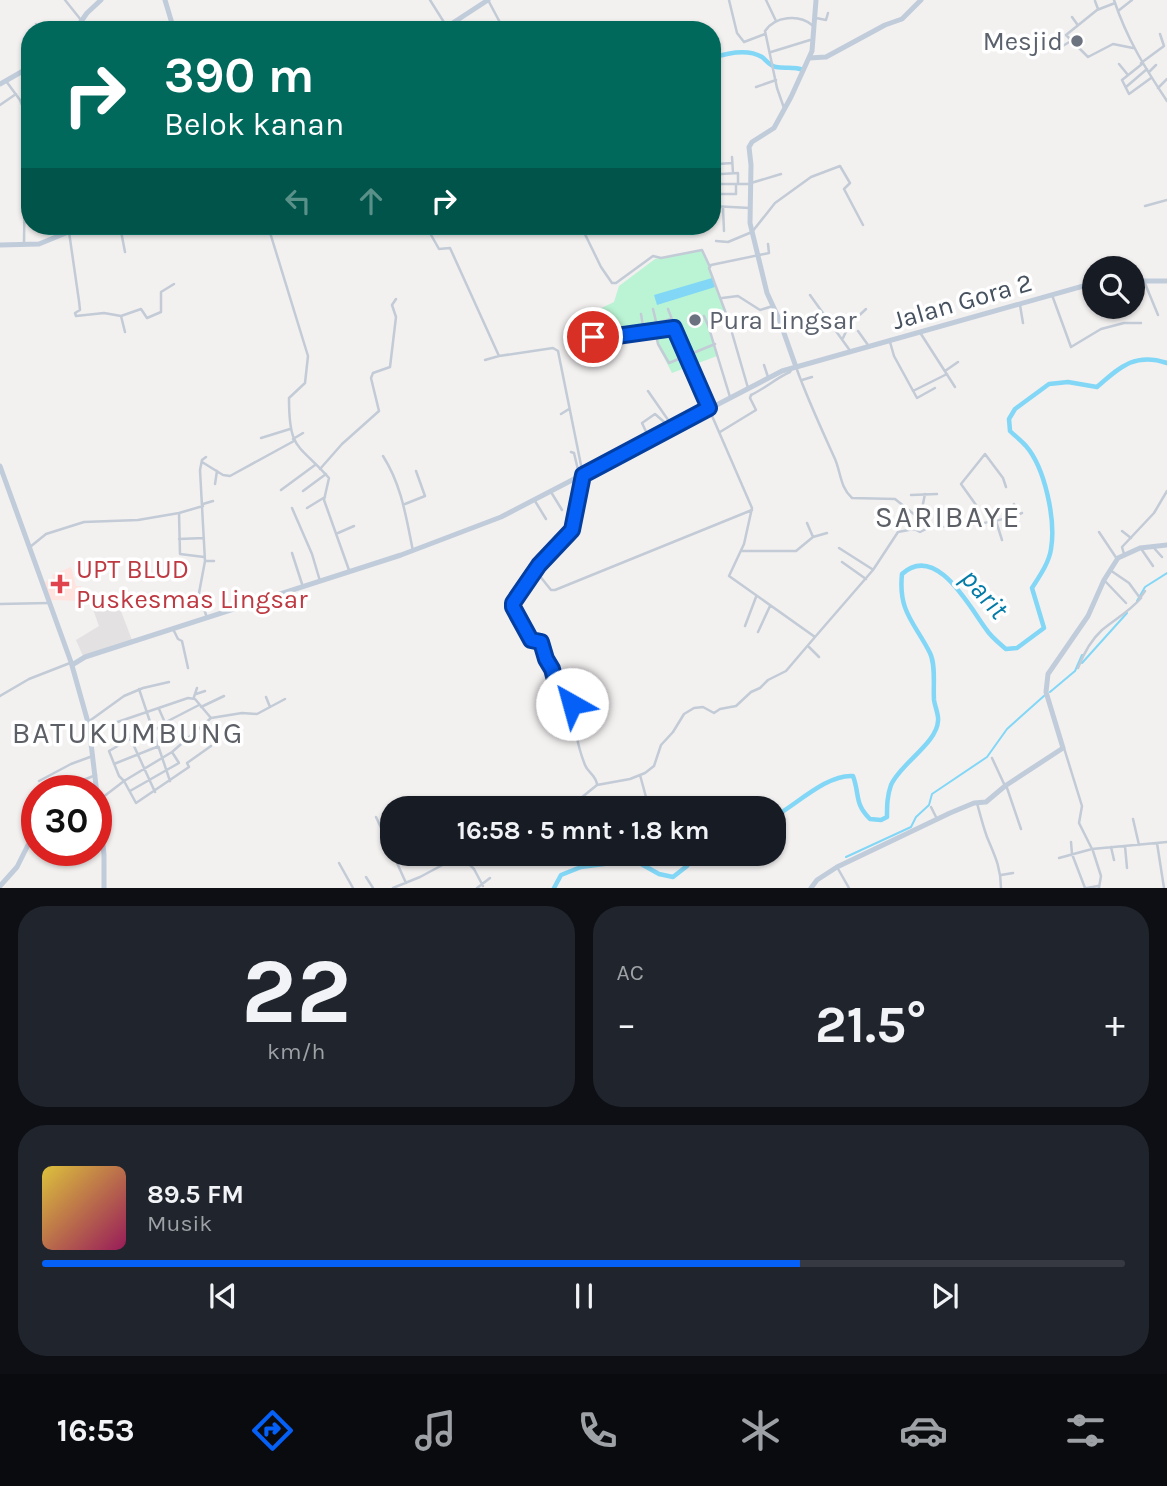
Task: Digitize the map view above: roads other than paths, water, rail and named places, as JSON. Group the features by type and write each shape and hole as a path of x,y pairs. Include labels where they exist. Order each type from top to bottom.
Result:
{"street":[{"path":"65,0 81,20 101,0"},
{"path":"165,0 171,21"},
{"path":"430,0 440,21"},
{"path":"455,21 488,0 499,21"},
{"path":"729,0 737,33 744,42 765,34"},
{"path":"766,0 776,21"},
{"path":"817,0 814,40 809,58 774,128 749,146 752,232 764,283 794,367 850,497 895,499 930,527"},
{"path":"809,58 826,57 902,19 921,0"},
{"path":"1118,11 1132,0"},
{"path":"1095,1 1098,9"},
{"path":"1133,48 1113,44 1088,58 1066,35 1098,9 1114,1 1133,48 1167,101"},
{"path":"816,18 826,20 828,13"},
{"path":"1072,17 1077,24"},
{"path":"785,109 780,99 765,34 768,27 776,21 801,19 815,28"},
{"path":"1152,78 1131,95 1122,80 1164,45 1160,34"},
{"path":"771,51 814,40"},
{"path":"1061,47 1071,41"},
{"path":"1119,64 1128,75"},
{"path":"1125,88 1156,65"},
{"path":"21,72 3,82 16,94 21,104"},
{"path":"1158,88 1167,79"},
{"path":"756,87 776,80"},
{"path":"0,105 16,94"},
{"path":"732,157 733,173"},
{"path":"721,164 732,163"},
{"path":"716,241 727,242 752,232 765,212 775,203 811,177 840,166 850,183 844,189 863,225"},
{"path":"721,174 738,174 736,194 721,194"},
{"path":"721,184 750,184 780,174 781,181"},
{"path":"1145,206 1167,200"},
{"path":"724,231 723,208 750,208"},
{"path":"23,245 24,235"},
{"path":"0,245 39,244 62,235"},
{"path":"69,235 80,308 75,315 82,317 104,313 121,316 141,309 146,318 160,313 160,292 174,284"},
{"path":"122,235 125,252"},
{"path":"271,235 308,356 306,381 289,398 290,429 293,440 329,480 326,504 349,572"},
{"path":"431,235 439,249 450,248 499,356"},
{"path":"585,235 604,274 612,284 646,259 702,250 721,298 748,388"},
{"path":"710,267 770,252 768,244"},
{"path":"1145,281 1167,281"},
{"path":"1145,283 1158,315"},
{"name":"Jalan Gora 2","path":"71,662 413,551 501,517 768,377 794,367 870,348 1082,286"},
{"path":"810,295 852,352"},
{"path":"1052,295 1071,347 1101,329 1124,323 1141,323"},
{"path":"721,298 738,296 760,310 773,306"},
{"path":"320,469 342,444 379,411 371,378 373,373 390,367 398,315 392,305 396,299"},
{"path":"993,312 997,305"},
{"path":"1020,305 1023,323"},
{"path":"653,309 658,344 668,362 715,344"},
{"path":"668,309 752,509 741,551 729,576 814,637"},
{"path":"843,339 850,324 866,309"},
{"path":"641,314 644,332"},
{"path":"121,316 125,332"},
{"path":"704,316 730,397"},
{"path":"656,323 671,319"},
{"path":"708,325 728,319"},
{"path":"581,335 591,334 595,339 674,328"},
{"path":"858,331 870,348"},
{"path":"921,333 955,387"},
{"path":"890,342 894,356 918,398 935,388"},
{"path":"485,360 555,348 560,360 581,476 574,526 535,570 514,601 513,607 531,640 541,643 559,695 572,697"},
{"path":"913,391 958,362"},
{"path":"764,365 768,377"},
{"path":"720,432 756,410 751,395 768,387 794,367"},
{"path":"801,380 812,377"},
{"path":"648,391 672,428"},
{"path":"561,414 569,409"},
{"path":"648,436 642,422 655,414 672,428"},
{"path":"692,424 700,420 698,414"},
{"path":"261,439 290,429"},
{"path":"202,462 226,476 234,475 303,433"},
{"path":"571,452 574,453 581,476"},
{"path":"980,523 976,505 961,484 985,454 1003,478 1006,487"},
{"path":"383,456 395,475 405,504 413,551"},
{"path":"206,457 202,462 200,474 205,561 199,593 207,618"},
{"path":"281,490 315,465"},
{"path":"0,466 71,662 88,722 96,775"},
{"path":"215,484 217,471"},
{"path":"405,504 425,496 416,471"},
{"path":"303,491 326,474"},
{"path":"1124,554 1122,547 1154,513 1167,491"},
{"path":"551,492 562,510"},
{"path":"920,518 925,493"},
{"path":"911,495 937,494"},
{"path":"307,508 325,497"},
{"path":"30,547 46,534 84,522 138,520 179,513 213,500"},
{"path":"535,501 546,519"},
{"path":"583,796 597,785 629,779 654,766 661,745 684,714 696,708 705,708 714,713 735,707 769,679 786,671 866,579 898,531 914,529 920,532 930,527 957,527 996,521 1020,514 1014,504"},
{"path":"292,508 312,554 320,581"},
{"path":"535,570 547,586 555,590 752,509"},
{"path":"179,513 180,555 213,563"},
{"path":"996,521 1002,540"},
{"path":"179,522 186,522"},
{"path":"807,523 813,537"},
{"path":"338,533 354,526"},
{"path":"1122,531 1131,538"},
{"path":"1099,532 1117,559"},
{"path":"741,551 796,551 813,537 827,533"},
{"path":"178,539 204,538"},
{"path":"1071,842 1072,854 1086,887 1098,887 1101,876 1093,850 1079,822 1082,804 1047,694 1048,674 1088,616 1117,559 1140,548 1167,545"},
{"path":"1151,546 1162,557"},
{"path":"839,548 873,570"},
{"path":"1140,548 1153,566"},
{"path":"292,553 303,587"},
{"path":"842,562 866,579"},
{"path":"1110,570 1130,585 1140,597"},
{"path":"1104,580 1126,603"},
{"path":"1078,668 1098,634 1124,616 1144,591"},
{"path":"745,626 757,597"},
{"path":"0,604 49,603"},
{"path":"758,632 770,606"},
{"path":"173,629 177,638 182,641 188,668"},
{"path":"808,646 819,657"},
{"path":"0,696 29,679 71,662"},
{"path":"88,722 122,697 139,689 169,682"},
{"path":"90,732 193,698 197,688"},
{"path":"567,688 572,689 585,764 594,775 597,785"},
{"path":"139,689 170,781"},
{"path":"196,694 205,691"},
{"path":"211,746 187,764 189,767 136,803 109,751 224,696"},
{"path":"267,696 271,707"},
{"path":"193,698 211,718"},
{"path":"112,790 172,752 211,718 242,713 256,714 285,699"},
{"path":"159,709 166,722"},
{"path":"123,721 155,792"},
{"path":"114,764 159,746"},
{"path":"811,887 837,867 937,819 986,802 1005,786 1063,748"},
{"path":"130,791 179,762 172,752"},
{"path":"50,775 94,756"},
{"path":"992,758 1021,829"},
{"path":"640,775 646,796"},
{"path":"977,803 1001,875 1001,887"},
{"path":"931,807 937,819"},
{"path":"376,817 380,825"},
{"path":"1133,819 1139,845"},
{"path":"1059,858 1111,847 1167,842"},
{"path":"1157,843 1164,887"},
{"path":"1125,845 1127,868"},
{"path":"1111,847 1114,860"},
{"path":"0,886 21,859"},
{"path":"340,863 353,887"},
{"path":"104,866 104,887"},
{"path":"399,866 406,883"},
{"path":"393,887 440,866"},
{"path":"471,866 483,885"},
{"path":"837,867 849,887"},
{"path":"1001,875 1013,873"},
{"path":"366,877 373,887"},
{"path":"477,887 490,878"}],"water":[{"path":"712,278 715,287 657,305 654,295"}],"waterway":[{"path":"721,56 744,52 756,54 779,68 803,70"},
{"name":"parit","path":"786,809 822,785 853,776 859,803 865,813 870,819 881,820 887,817 891,785 936,729 938,719 934,700 932,658 905,608 901,587 902,574 915,567 927,566 939,572 961,593 990,635 1006,649 1017,648 1044,628 1032,588 1050,554 1052,524 1048,495 1039,467 1026,446 1010,431 1009,419 1015,409 1049,384 1068,382 1097,387 1121,368 1137,360 1167,363"},
{"path":"1137,601 1145,587 1167,573"},
{"path":"1082,663 1127,613"},
{"path":"1050,692 1075,671 1082,655"},
{"path":"846,857 911,827 916,817 929,805 932,794 987,757 1007,729 1045,695"},
{"name":"parit","path":"554,888 561,875 589,866"},
{"name":"parit","path":"645,866 659,874 673,877 687,866"}],"place":[{"name":"Mesjid","path":"1077,41"},
{"name":"Pura Lingsar","path":"695,320"},
{"name":"UPT BLUD Puskesmas Lingsar","path":"60,584"}],"district":[{"name":"SARIBAYE","path":"948,517"},
{"name":"BATUKUMBUNG","path":"128,733"}]}
